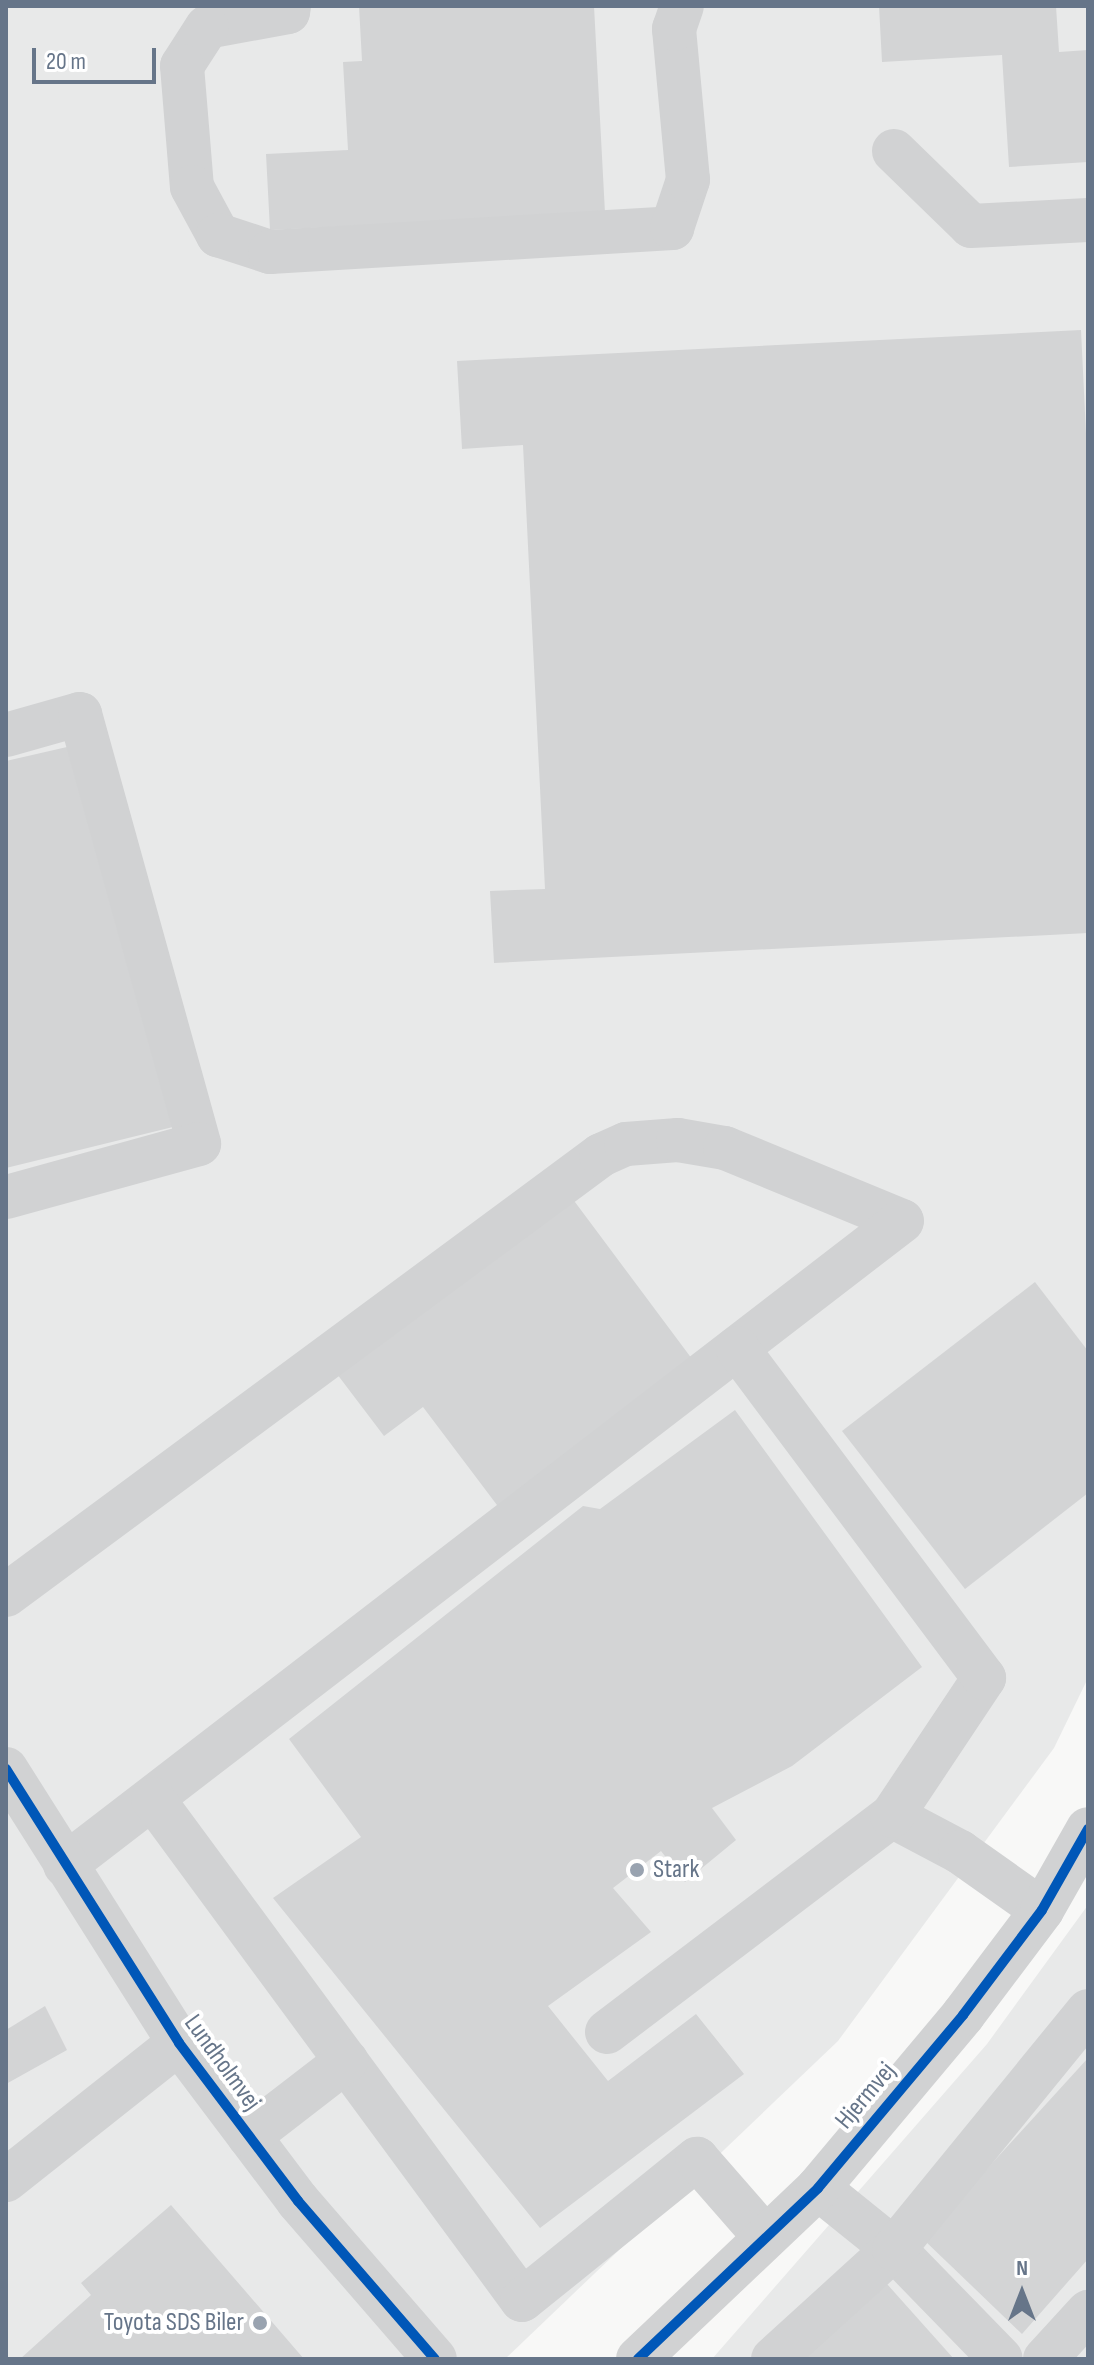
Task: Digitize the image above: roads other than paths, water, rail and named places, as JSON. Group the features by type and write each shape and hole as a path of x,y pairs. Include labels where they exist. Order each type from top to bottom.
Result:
{"street":[{"path":"289,6 288,12 207,27 182,66 192,187 218,235 270,252 672,228 688,180 674,29 682,6"},
{"path":"894,151 971,226 1088,220"},
{"path":"6,735 80,714 199,1144 6,1197"},
{"path":"6,1595 601,1155 626,1144 678,1140 725,1148 902,1221 65,1865"},
{"path":"607,2032 892,1816 984,1678 737,1348"},
{"name":"Lundholmvej","path":"6,1769 179,2043 298,2201 435,2359"},
{"path":"153,1799 522,2300 697,2159 765,2237"},
{"path":"892,1816 960,1852 1042,1910"},
{"name":"Hjermvej","path":"638,2359 818,2188 963,2015 1042,1910 1088,1829"},
{"path":"773,2359 894,2249 1088,2011"},
{"name":"Lundholmvej","path":"6,2180 179,2043"},
{"path":"249,2136 346,2061"},
{"path":"818,2188 894,2249 1001,2359"},
{"path":"1045,2359 1088,2312"}],"place":[{"name":"Stark","path":"637,1870"},
{"name":"Toyota SDS Biler","path":"260,2323"}]}
